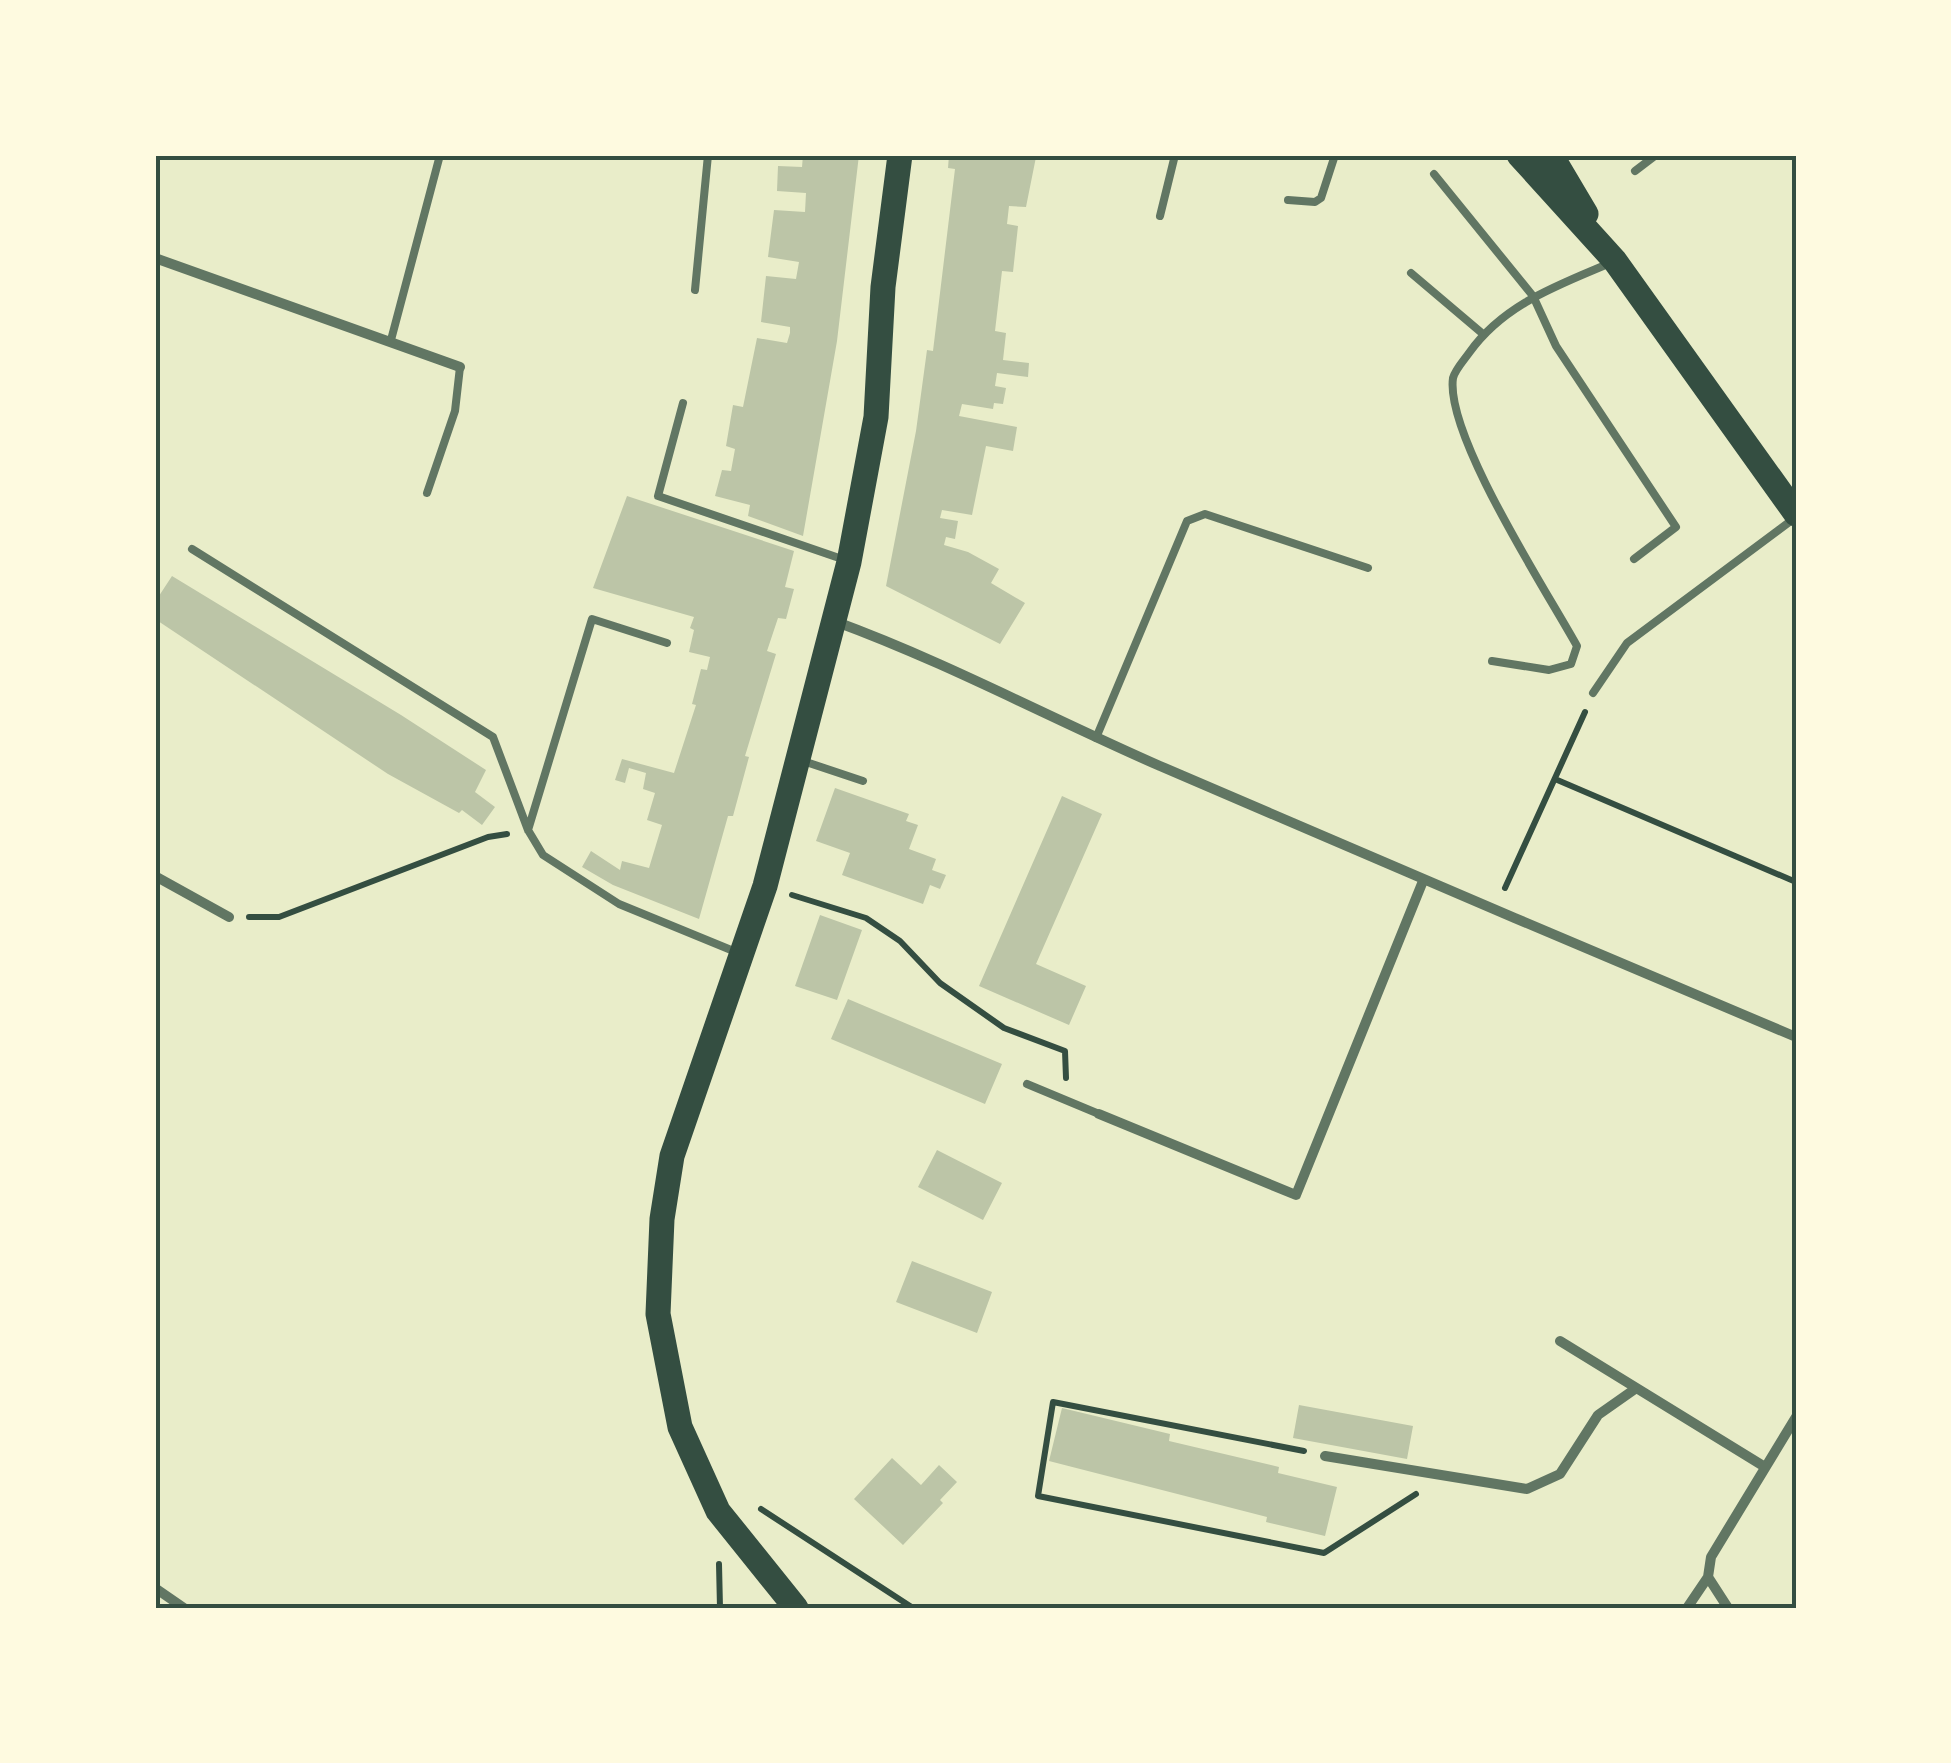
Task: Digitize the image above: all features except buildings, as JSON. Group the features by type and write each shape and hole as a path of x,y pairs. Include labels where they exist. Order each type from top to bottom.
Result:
{"main road":[{"path":"796,1608 718,1511 680,1427 658,1314 662,1219 672,1156 765,886 849,562 876,416 884,287 900,155"},
{"path":"1519,155 1614,261"},
{"path":"1551,155 1614,261 1796,516"}],"street":[{"path":"155,258 460,367"},
{"path":"834,621 911,649 1096,738 1796,1036"},
{"path":"155,876 230,918"},
{"path":"1099,1114 1296,1195 1423,880"},
{"path":"1560,1341 1766,1467"},
{"path":"1325,1456 1528,1489 1560,1474 1598,1415 1634,1389"},
{"path":"1687,1608 1708,1577 1712,1557 1796,1417"},
{"path":"1708,1577 1728,1608"},
{"path":"155,1588 184,1608"}],"lane":[{"path":"392,340 440,155"},
{"path":"695,290 708,155"},
{"path":"1160,216 1175,155"},
{"path":"1288,200 1315,202 1321,198 1335,155"},
{"path":"1635,171 1656,155"},
{"path":"1434,174 1533,296 1556,346 1676,527 1634,559"},
{"path":"1492,661 1549,670 1571,664 1577,646 1473,459 1456,414 1453,375 1483,334 1533,296 1614,261"},
{"path":"1411,274 1483,334"},
{"path":"426,493 455,411 460,367"},
{"path":"682,403 658,496 849,562"},
{"path":"1096,738 1187,521 1204,514 1368,568"},
{"path":"1594,693 1627,643 1796,516"},
{"path":"192,548 493,737 528,830 543,855 619,904 742,954"},
{"path":"528,830 592,620 668,643"},
{"path":"799,760 862,781"},
{"path":"1027,1084 1099,1114"}],"path":[{"path":"1509,880 1594,693"},
{"path":"1555,779 1796,882"},
{"path":"280,917 488,837"},
{"path":"765,886 866,918 885,930 940,983 1004,1028 1065,1051 1066,1080"},
{"path":"1283,1446 1053,1402 1038,1496 1324,1553 1443,1476"},
{"path":"718,1511 757,1506 914,1608"}]}
